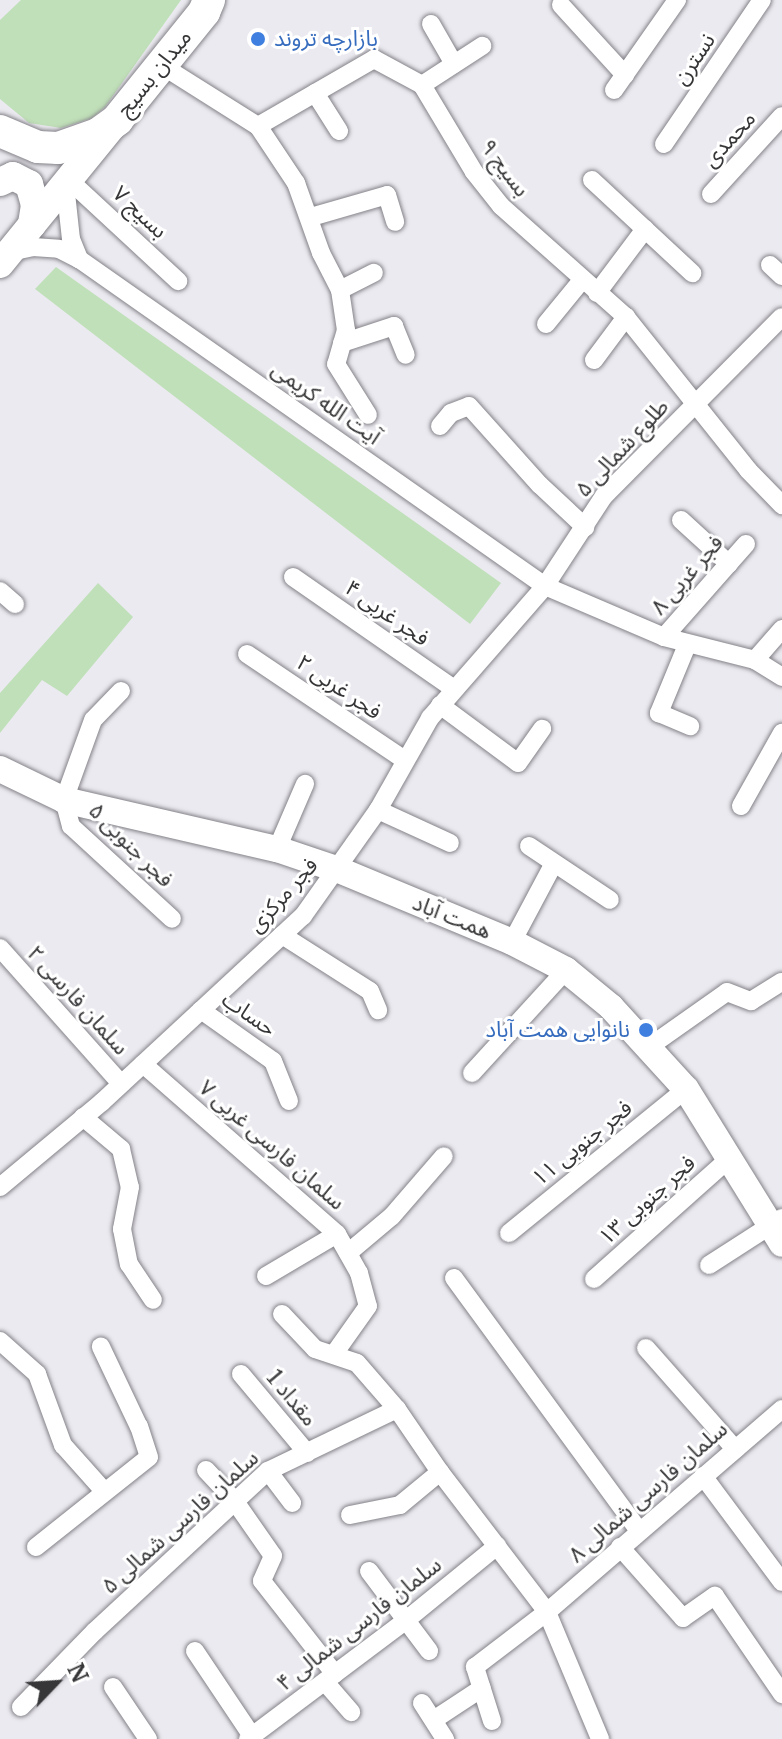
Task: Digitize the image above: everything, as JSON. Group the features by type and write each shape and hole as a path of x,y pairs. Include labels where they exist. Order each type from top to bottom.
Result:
{"highway":[{"name":"میدان بسیج","path":"0,131 38,147 58,148 79,143 117,120 209,4"}],"main road":[{"path":"5,258 117,120"},
{"path":"0,182 13,176 29,184 35,205 32,225"},
{"name":"همت آباد","path":"2,772 64,800 277,849 339,870 512,942 566,970 611,1007 686,1089 778,1229"}],"street":[{"path":"561,5 619,82 677,0"},
{"name":"نسترن","path":"664,144 762,0"},
{"path":"431,24 454,64"},
{"path":"258,126 374,59 422,85 482,46"},
{"path":"161,65 258,126 296,183 311,217 321,253 340,290 346,330 336,364 368,415"},
{"name":"بسیج ۹","path":"422,85 474,172 501,206 626,317 748,470 782,505"},
{"path":"315,93 339,131"},
{"name":"محمدی","path":"711,194 782,116"},
{"path":"592,180 692,273"},
{"path":"67,182 71,239 79,259"},
{"name":"بسیج ۷","path":"67,182 178,281"},
{"path":"311,217 387,195 395,222"},
{"path":"597,293 645,229"},
{"name":"آیت الله کریمی","path":"5,258 33,247 59,249 79,259 545,586 664,637"},
{"path":"340,290 374,273"},
{"path":"546,324 582,280"},
{"path":"594,360 626,317"},
{"name":"طلوع شمالی ۵","path":"545,586 604,496 782,317"},
{"path":"342,343 394,326 406,355"},
{"path":"440,426 451,413 469,406 540,485 585,527"},
{"path":"681,520 729,564"},
{"name":"فجر غربی ۸","path":"664,637 746,544"},
{"name":"فجر غربی ۴","path":"293,577 454,689"},
{"name":"فجر مرکزی","path":"0,1187 121,1084 303,916 339,870 378,810 440,705 545,586"},
{"path":"0,591 15,604"},
{"path":"755,660 782,629"},
{"path":"664,637 755,660 782,677"},
{"path":"687,645 659,713 690,726"},
{"name":"فجر غربی ۲","path":"247,654 405,760"},
{"path":"64,800 93,720 121,691"},
{"path":"440,705 518,763 542,729"},
{"path":"741,806 782,733"},
{"path":"277,849 305,784"},
{"name":"فجر جنوبی ۵","path":"64,800 71,826 172,919"},
{"path":"378,810 450,843"},
{"path":"529,846 610,900"},
{"path":"512,942 554,863"},
{"path":"282,935 370,991 378,1010"},
{"name":"سلمان فارسی ۲","path":"0,948 121,1084"},
{"path":"472,1073 566,970"},
{"path":"649,1047 727,992 751,1001 782,982"},
{"name":"حساب","path":"201,1010 273,1061 289,1101"},
{"name":"سلمان فارسی غربی ۷","path":"143,1064 337,1234 359,1273 368,1306 334,1354"},
{"name":"فجر جنوبی ۱۱","path":"509,1233 686,1089"},
{"path":"83,1117 121,1149 130,1187 122,1229 129,1264 153,1300"},
{"path":"348,1253 392,1216 444,1156"},
{"name":"فجر جنوبی ۱۳","path":"594,1279 731,1157"},
{"path":"709,1265 778,1229"},
{"path":"266,1276 337,1234"},
{"path":"454,1278 639,1531"},
{"path":"282,1314 315,1349 357,1363 397,1409 440,1472 547,1612 600,1739"},
{"path":"0,1341 37,1374 63,1445 104,1491"},
{"path":"36,1547 149,1457 139,1427 101,1347"},
{"path":"646,1348 735,1449"},
{"name":"مقداد 1","path":"241,1374 307,1453"},
{"name":"سلمان فارسی شمالی ۵","path":"21,1707 105,1620 268,1471 397,1409"},
{"name":"سلمان فارسی شمالی ۸","path":"482,1688 475,1667 547,1612 782,1409"},
{"path":"206,1470 234,1500 273,1556 262,1581 351,1712"},
{"path":"268,1471 292,1503"},
{"path":"350,1515 400,1505 440,1472"},
{"path":"703,1476 782,1582"},
{"name":"سلمان فارسی شمالی ۴","path":"250,1738 405,1621 497,1546"},
{"path":"620,1547 683,1618 715,1596 782,1694"},
{"path":"369,1571 429,1651"},
{"path":"195,1651 250,1738"},
{"path":"113,1687 148,1739"},
{"path":"435,1719 482,1688 492,1721"},
{"path":"422,1703 445,1739"}],"green space":[{"path":"21,0 181,0 105,107 92,118 61,128 29,123 0,99 0,20"},
{"path":"56,267 501,583 470,624 35,289"},
{"path":"98,583 133,617 67,696 42,680 0,733 0,693"}],"place":[{"name":"بازارچه تروند","path":"258,39"},
{"name":"نانوایی همت آباد","path":"646,1030"}]}
